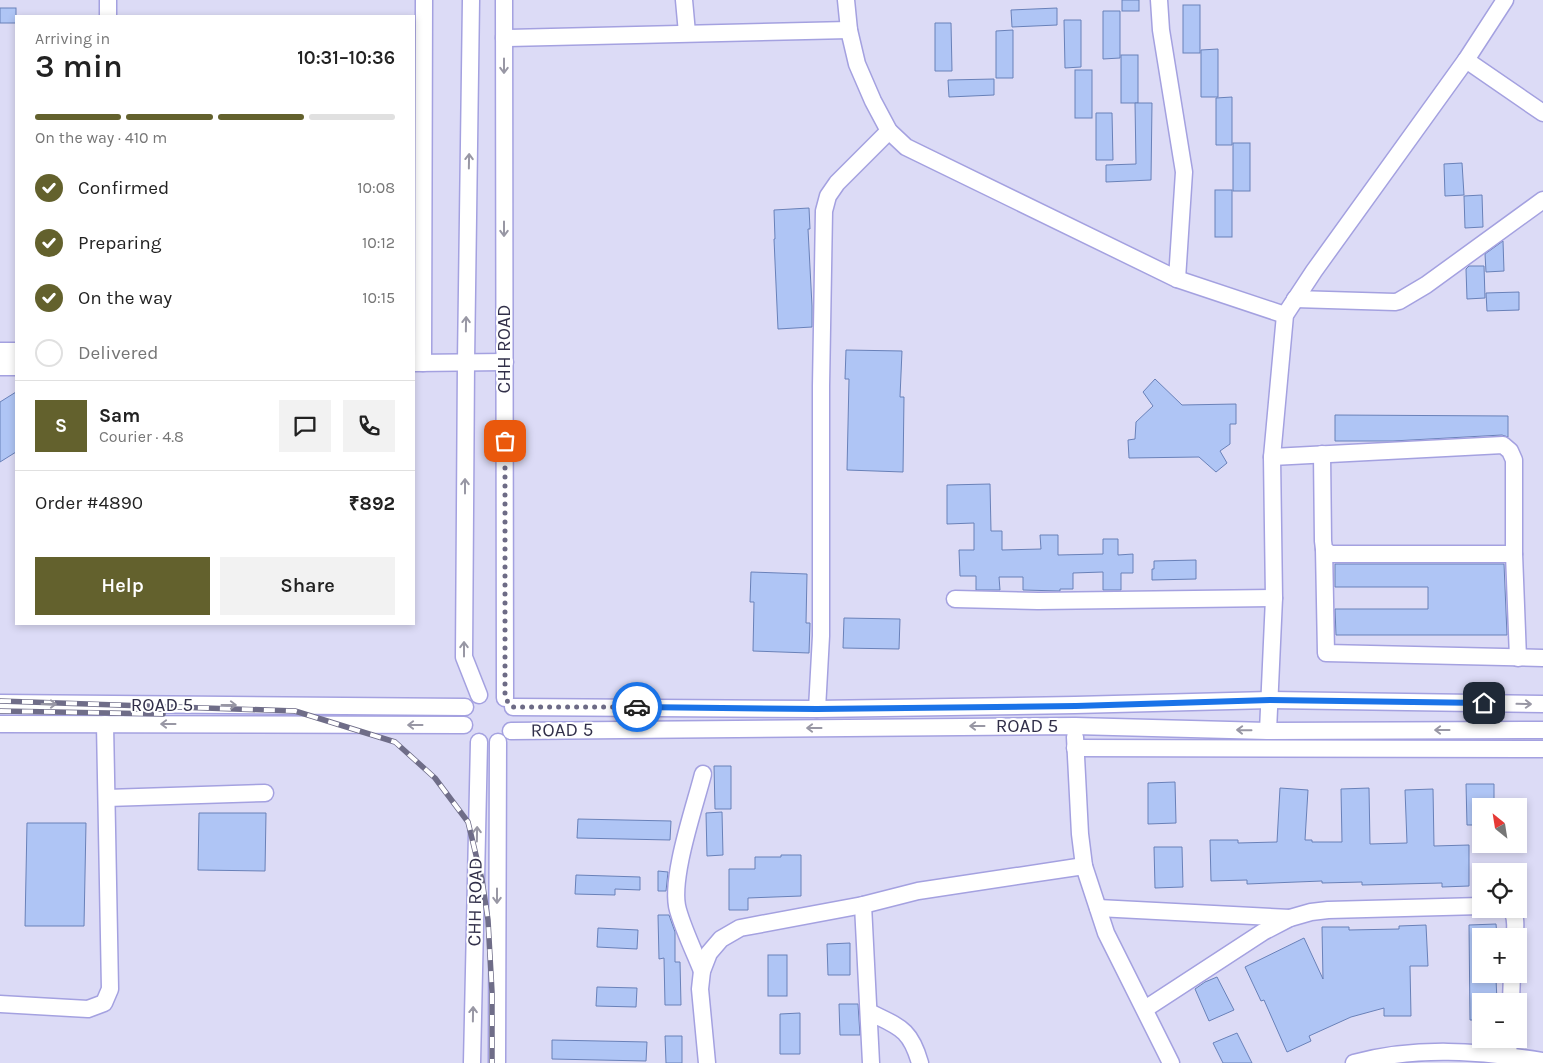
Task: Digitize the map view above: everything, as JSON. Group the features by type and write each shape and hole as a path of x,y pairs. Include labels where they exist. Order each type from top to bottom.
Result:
{"street":[{"path":"108,0 108,15"},
{"path":"424,0 419,363 504,362"},
{"path":"471,0 464,657 479,695"},
{"name":"CHH ROAD","path":"504,0 504,362 509,702"},
{"path":"684,0 687,33"},
{"path":"846,0 849,30 857,64 873,101 889,131 906,147 1177,278 1285,315"},
{"path":"1159,0 1161,30 1184,172 1177,278"},
{"path":"1268,731 1274,598 1272,457 1285,315 1466,60 1505,0"},
{"path":"504,38 849,30"},
{"path":"1466,60 1543,112"},
{"path":"817,709 821,636 821,386 824,211 828,196 837,183 889,131"},
{"path":"1295,299 1399,301 1426,285 1543,200"},
{"path":"0,351 15,351"},
{"path":"0,367 15,367"},
{"path":"1272,457 1503,445 1510,451 1514,460 1514,554 1518,658"},
{"path":"1322,454 1326,653 1543,658"},
{"path":"1324,549 1330,554 1514,554"},
{"path":"956,599 1038,601 1274,598"},
{"path":"493,692 509,702 515,715 511,731 506,738 489,744 479,742 470,735 464,725 465,707 473,698 479,695 493,692"},
{"name":"ROAD 5","path":"509,702 817,709 1076,706 1270,700 1543,704"},
{"name":"ROAD 5","path":"0,703 465,707"},
{"path":"1076,706 1075,748 1080,834 1084,866 1106,933 1171,1063"},
{"name":"ROAD 5","path":"0,724 464,725"},
{"path":"0,1004 88,1009 104,1003 110,989 105,724"},
{"name":"ROAD 5","path":"511,731 1075,726 1268,731 1543,730"},
{"name":"CHH ROAD","path":"472,1063 479,742"},
{"name":"CHH ROAD","path":"498,742 498,1063"},
{"path":"1075,748 1543,749"},
{"path":"702,972 678,909 676,885 703,774"},
{"path":"106,798 265,793"},
{"path":"707,1063 700,989 702,972 709,953 721,939 740,928 863,905 918,891 1084,866"},
{"path":"863,905 871,1063"},
{"path":"1144,1009 1263,932 1290,918 1311,912 1328,910 1472,906"},
{"path":"1098,908 1290,918"},
{"path":"869,1012 898,1026 910,1037 920,1063"},
{"path":"1364,1062 1389,1055 1490,1048"},
{"path":"1510,1048 1543,1061"}],"building":[{"path":"1122,0 1139,0 1139,11 1122,11"},
{"path":"1183,5 1200,5 1200,53 1183,53"},
{"path":"0,8 16,8 15,23 0,23"},
{"path":"1057,8 1057,25 1012,27 1011,10"},
{"path":"1103,11 1120,11 1120,58 1103,59"},
{"path":"1064,20 1081,20 1081,67 1065,68"},
{"path":"935,23 951,23 952,71 935,71"},
{"path":"1013,30 1013,78 996,78 996,31"},
{"path":"1218,49 1218,97 1201,97 1201,50"},
{"path":"1121,55 1138,55 1138,103 1121,103"},
{"path":"1075,70 1092,70 1092,118 1075,118"},
{"path":"994,79 994,95 949,97 948,80"},
{"path":"1232,97 1232,145 1216,145 1216,98"},
{"path":"1135,103 1152,103 1151,180 1106,182 1106,165 1136,164"},
{"path":"1096,113 1112,113 1113,160 1096,160"},
{"path":"1233,143 1250,143 1250,191 1233,191"},
{"path":"1462,163 1464,195 1445,196 1444,164"},
{"path":"1215,190 1232,190 1232,237 1215,237"},
{"path":"1482,195 1483,227 1465,228 1464,196"},
{"path":"809,208 810,229 808,229 812,327 778,329 774,210"},
{"path":"1503,241 1504,271 1486,272 1485,254"},
{"path":"1469,266 1484,266 1485,298 1467,299 1466,269"},
{"path":"1519,292 1519,310 1487,311 1486,293"},
{"path":"846,350 902,351 900,397 904,397 903,472 847,470 849,379 845,379"},
{"path":"1155,379 1182,405 1236,404 1236,424 1230,424 1230,444 1220,451 1227,463 1216,472 1199,457 1129,458 1128,440 1135,439 1136,422 1153,406 1143,392"},
{"path":"15,393 15,453 0,462 0,402"},
{"path":"1335,415 1508,416 1508,437 1502,435 1393,441 1335,441"},
{"path":"990,484 991,531 1002,531 1002,550 1041,549 1040,535 1058,535 1058,555 1103,554 1103,539 1118,539 1118,555 1133,554 1133,573 1121,573 1121,590 1103,590 1103,572 1073,573 1073,589 1060,589 1060,591 1023,590 1023,577 999,577 1000,590 976,590 976,576 960,576 959,550 974,550 974,523 947,524 947,485"},
{"path":"1196,560 1196,579 1152,580 1154,561"},
{"path":"1335,564 1504,564 1507,635 1336,635 1335,609 1428,609 1428,587 1335,587"},
{"path":"751,572 807,574 806,623 810,623 809,653 753,651 754,602 750,602"},
{"path":"844,618 900,619 899,649 843,648"},
{"path":"714,766 731,766 731,809 715,809"},
{"path":"1175,782 1176,823 1148,824 1148,783"},
{"path":"1466,784 1494,784 1494,798 1472,798 1472,825 1467,825"},
{"path":"1280,788 1308,790 1305,840 1312,840 1312,842 1342,842 1341,789 1369,788 1370,844 1407,843 1405,790 1433,789 1434,846 1469,845 1469,886 1442,887 1442,883 1362,885 1362,882 1322,883 1322,881 1247,884 1247,880 1211,881 1210,840 1238,840 1238,843 1277,842"},
{"path":"722,812 723,855 707,856 706,813"},
{"path":"199,813 266,813 265,871 198,870"},
{"path":"578,819 671,821 670,840 577,838"},
{"path":"27,823 86,823 84,926 25,926"},
{"path":"1154,847 1182,847 1183,887 1155,888"},
{"path":"781,855 801,855 801,896 748,898 748,910 729,910 729,869 755,869 755,857 781,857"},
{"path":"658,871 668,872 666,891 658,891"},
{"path":"576,875 640,877 640,890 615,889 615,895 575,894"},
{"path":"658,915 669,915 675,932 675,962 680,962 681,1005 665,1005 664,958 659,959"},
{"path":"1496,924 1496,928 1472,928 1472,983 1496,983 1497,993 1472,993 1472,1020 1470,1020 1469,925"},
{"path":"1426,925 1428,966 1410,966 1411,1016 1384,1016 1384,1008 1351,1017 1309,1036 1311,1041 1287,1052 1264,1000 1261,1001 1245,967 1304,938 1323,979 1322,927 1349,927 1349,930 1399,929 1399,926"},
{"path":"598,928 638,930 637,949 597,947"},
{"path":"850,943 850,975 828,975 827,944"},
{"path":"768,955 787,955 787,996 768,996"},
{"path":"1217,977 1234,1010 1209,1021 1195,989"},
{"path":"597,987 637,988 636,1007 596,1006"},
{"path":"839,1004 858,1004 860,1035 840,1035"},
{"path":"800,1013 800,1054 780,1054 780,1014"},
{"path":"1237,1033 1252,1063 1223,1063 1213,1043"},
{"path":"665,1036 682,1036 682,1063 666,1063"},
{"path":"552,1040 647,1042 646,1061 552,1059"}],"railway":[{"path":"0,701 295,711 395,742 435,778 468,822 482,880 488,920 492,992 492,1063"},
{"path":"0,711 163,714"}],"way so far":[{"path":"505,441 505,698 512,707 637,707"}],"route":[{"path":"637,707 817,709 1076,706 1270,700 1484,703"}]}
